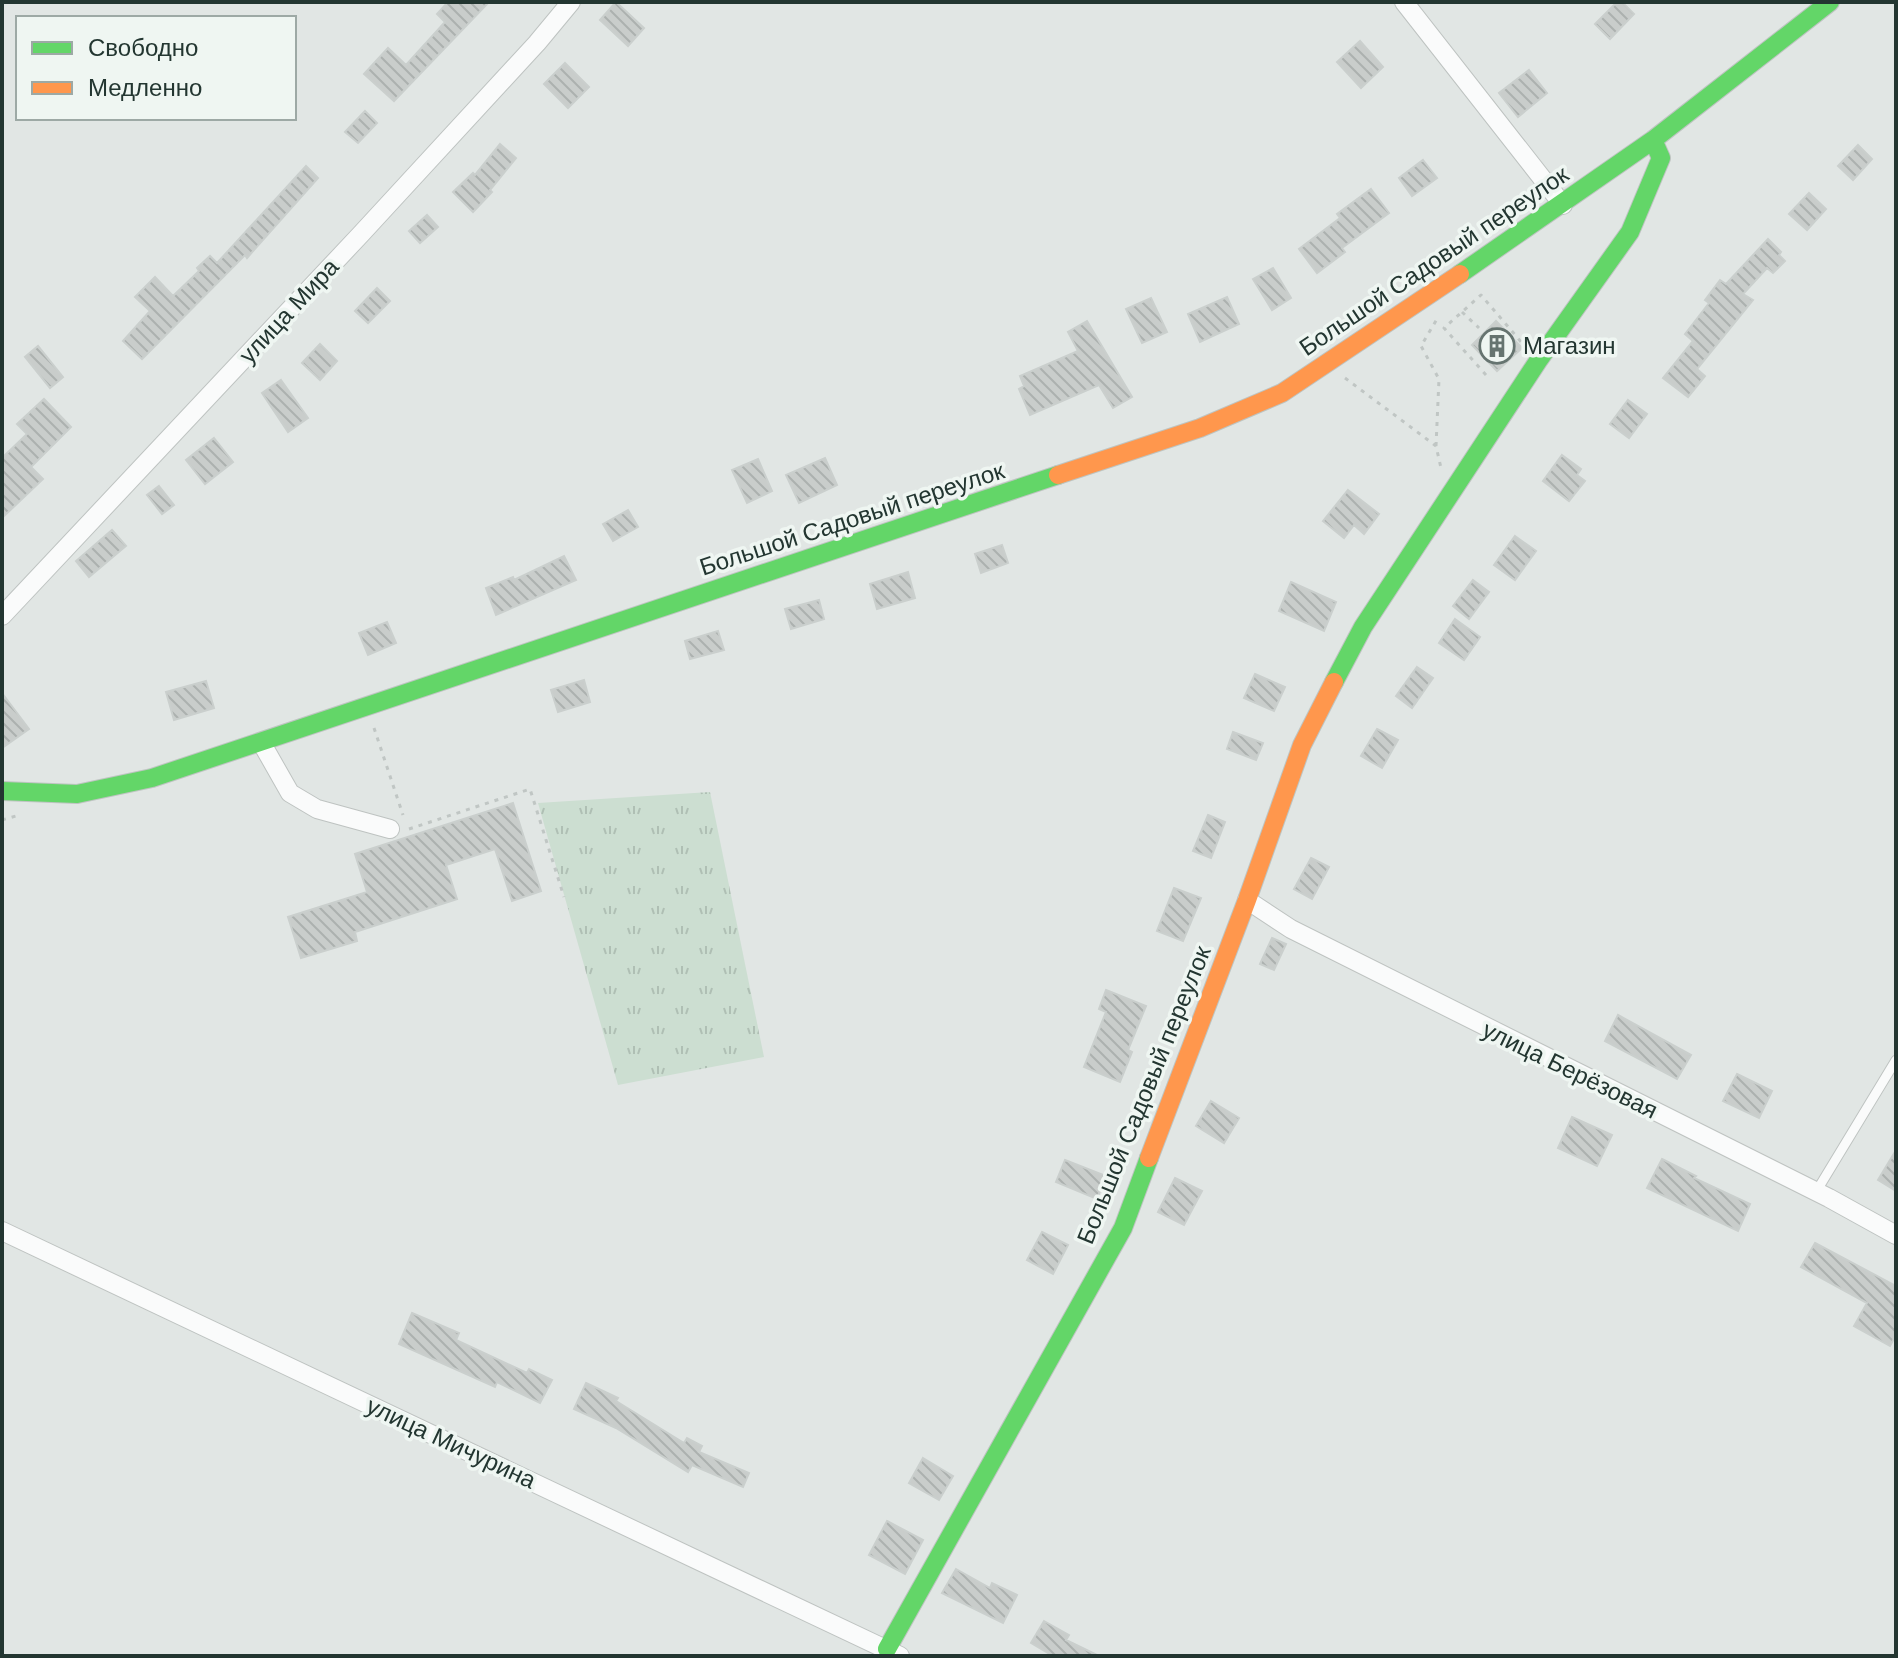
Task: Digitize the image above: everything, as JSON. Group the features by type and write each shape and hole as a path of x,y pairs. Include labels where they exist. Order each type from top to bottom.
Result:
{"street":[{"name":"улица Мира","path":"2,616 372,223 571,2"},
{"path":"1404,2 1563,205"},
{"name":"Большой Садовый переулок","path":"2,791 77,794 152,778 1200,428 1282,393 1563,205 1653,140 1830,2"},
{"name":"Большой Садовый переулок","path":"894,1653 1123,1228 1302,745 1363,627 1538,361 1630,232 1661,158 1653,140"},
{"path":"261,742 290,793 317,809 400,824"},
{"name":"улица Берёзовая","path":"1247,900 1304,936 1896,1235"},
{"name":"улица Мичурина","path":"2,1231 894,1653"}],"lane":[{"path":"1816,1192 1896,1060"}],"path":[{"path":"1486,375 1444,328 1481,295 1538,361"},
{"path":"1462,312 1479,328"},
{"path":"1436,446 1439,379 1421,346 1437,319"},
{"path":"370,717 400,824 530,789 564,897"}],"green space":[{"path":"710,792 764,1057 618,1085 538,803"}],"building":[{"path":"448,2 489,2 394,101 364,74 388,48 406,65 445,22 437,14"},
{"path":"616,2 644,28 628,46 600,20"},
{"path":"1617,2 1622,2 1634,14 1610,39 1595,24"},
{"path":"1360,41 1383,67 1361,88 1337,62"},
{"path":"565,63 589,87 568,108 544,84"},
{"path":"1529,70 1547,93 1518,117 1499,93"},
{"path":"365,111 377,123 358,143 345,132"},
{"path":"500,144 516,158 490,190 492,192 473,212 453,192 473,173 475,175"},
{"path":"1858,145 1872,159 1853,180 1838,166"},
{"path":"1423,160 1437,178 1412,196 1399,178"},
{"path":"306,166 318,178 247,258 245,255 142,359 123,341 150,311 135,297 155,277 173,296 210,256 217,263"},
{"path":"1371,189 1389,213 1342,248 1345,252 1317,273 1299,249 1340,218 1337,214"},
{"path":"1809,193 1826,209 1807,230 1789,214"},
{"path":"427,215 438,227 420,243 409,231"},
{"path":"1768,239 1785,261 1773,273 1767,268 1743,294 1753,300 1697,369 1705,376 1688,397 1663,378 1693,341 1685,334 1709,303 1705,300 1720,280 1726,284"},
{"path":"1273,268 1291,298 1272,310 1253,279"},
{"path":"377,288 390,301 368,323 355,311"},
{"path":"1227,297 1239,324 1200,342 1188,314"},
{"path":"1151,298 1167,332 1142,343 1126,309"},
{"path":"1087,321 1132,397 1113,408 1099,385 1030,415 1019,389 1024,386 1020,376 1078,351 1068,332"},
{"name":"Магазин","path":"1496,321 1522,348 1497,371 1472,345"},
{"path":"320,344 337,361 320,380 302,363"},
{"path":"38,346 63,377 50,388 25,357"},
{"path":"281,380 308,418 288,432 262,393"},
{"path":"44,399 71,427 31,467 43,479 2,518 2,458 27,434 17,424"},
{"path":"1628,400 1647,414 1629,438 1610,424"},
{"path":"214,438 233,462 205,484 186,460"},
{"path":"1562,455 1581,469 1577,475 1585,481 1569,501 1543,481"},
{"path":"825,458 837,485 799,503 786,475"},
{"path":"758,459 772,491 747,503 732,470"},
{"path":"159,486 174,505 162,514 147,495"},
{"path":"1348,490 1379,514 1364,534 1354,525 1344,538 1323,521"},
{"path":"628,510 638,527 613,541 603,524"},
{"path":"112,530 126,546 89,577 76,561"},
{"path":"1515,536 1536,551 1515,580 1494,565"},
{"path":"1002,545 1008,563 981,573 975,554"},
{"path":"564,556 576,580 496,615 486,588 513,577 514,580"},
{"path":"908,572 915,598 877,609 870,584"},
{"path":"1473,580 1489,592 1469,619 1453,606"},
{"path":"1291,582 1336,602 1324,631 1279,611"},
{"path":"819,600 824,619 791,629 785,609"},
{"path":"1455,619 1480,637 1464,660 1439,643"},
{"path":"387,622 396,643 368,655 359,633"},
{"path":"718,631 724,650 690,659 685,641"},
{"path":"1417,667 1433,678 1412,708 1396,696"},
{"path":"1255,674 1285,687 1274,711 1244,698"},
{"path":"584,680 590,702 558,712 551,690"},
{"path":"206,681 214,708 174,720 166,692"},
{"path":"2,693 29,729 2,748"},
{"path":"1377,729 1398,740 1382,768 1361,756"},
{"path":"1233,732 1263,743 1256,760 1227,749"},
{"path":"513,803 541,891 512,901 495,849 446,865 457,899 355,932 357,941 301,958 288,917 367,892 355,854"},
{"path":"1208,815 1225,822 1211,858 1193,851"},
{"path":"1311,858 1329,867 1312,899 1294,889"},
{"path":"1174,888 1201,898 1183,941 1157,931"},
{"path":"1272,938 1286,944 1274,970 1260,964"},
{"path":"1106,990 1146,1006 1128,1050 1132,1052 1120,1082 1084,1067 1106,1012 1099,1009"},
{"path":"1618,1015 1691,1055 1677,1079 1605,1041"},
{"path":"1737,1074 1772,1091 1759,1118 1723,1101"},
{"path":"1211,1101 1239,1118 1224,1143 1196,1126"},
{"path":"1572,1117 1612,1135 1597,1166 1558,1148"},
{"path":"1896,1150 1896,1191 1878,1180"},
{"path":"1662,1159 1750,1204 1738,1231 1647,1188"},
{"path":"1065,1160 1106,1176 1097,1199 1056,1182"},
{"path":"1175,1178 1202,1191 1184,1225 1158,1212"},
{"path":"1042,1232 1068,1245 1053,1274 1027,1260"},
{"path":"1815,1243 1896,1286 1896,1335 1890,1346 1854,1326 1867,1303 1801,1267"},
{"path":"412,1313 459,1333 456,1340 527,1373 529,1369 552,1380 540,1403 497,1382 495,1387 399,1344"},
{"path":"586,1383 618,1398 616,1401 684,1443 687,1438 702,1446 699,1452 749,1473 743,1487 692,1465 688,1472 616,1428 574,1409"},
{"path":"923,1458 953,1476 939,1500 909,1483"},
{"path":"887,1521 923,1540 905,1574 869,1555"},
{"path":"956,1569 990,1588 992,1583 1017,1595 1003,1623 942,1593"},
{"path":"1044,1621 1069,1635 1066,1640 1099,1656 1053,1656 1031,1643"}],"traffic: fast":[{"path":"1460,274 1653,140 1830,2"},
{"path":"1334,682 1363,627 1538,361 1630,232 1661,158 1653,140"},
{"path":"2,791 77,794 152,778 1058,475"},
{"path":"887,1649 1123,1228 1149,1158"}],"traffic: slow":[{"path":"1058,475 1200,428 1282,393 1460,274"},
{"path":"1149,1158 1302,745 1334,682"}],"place":[{"name":"Магазин","path":"1497,346"}]}
